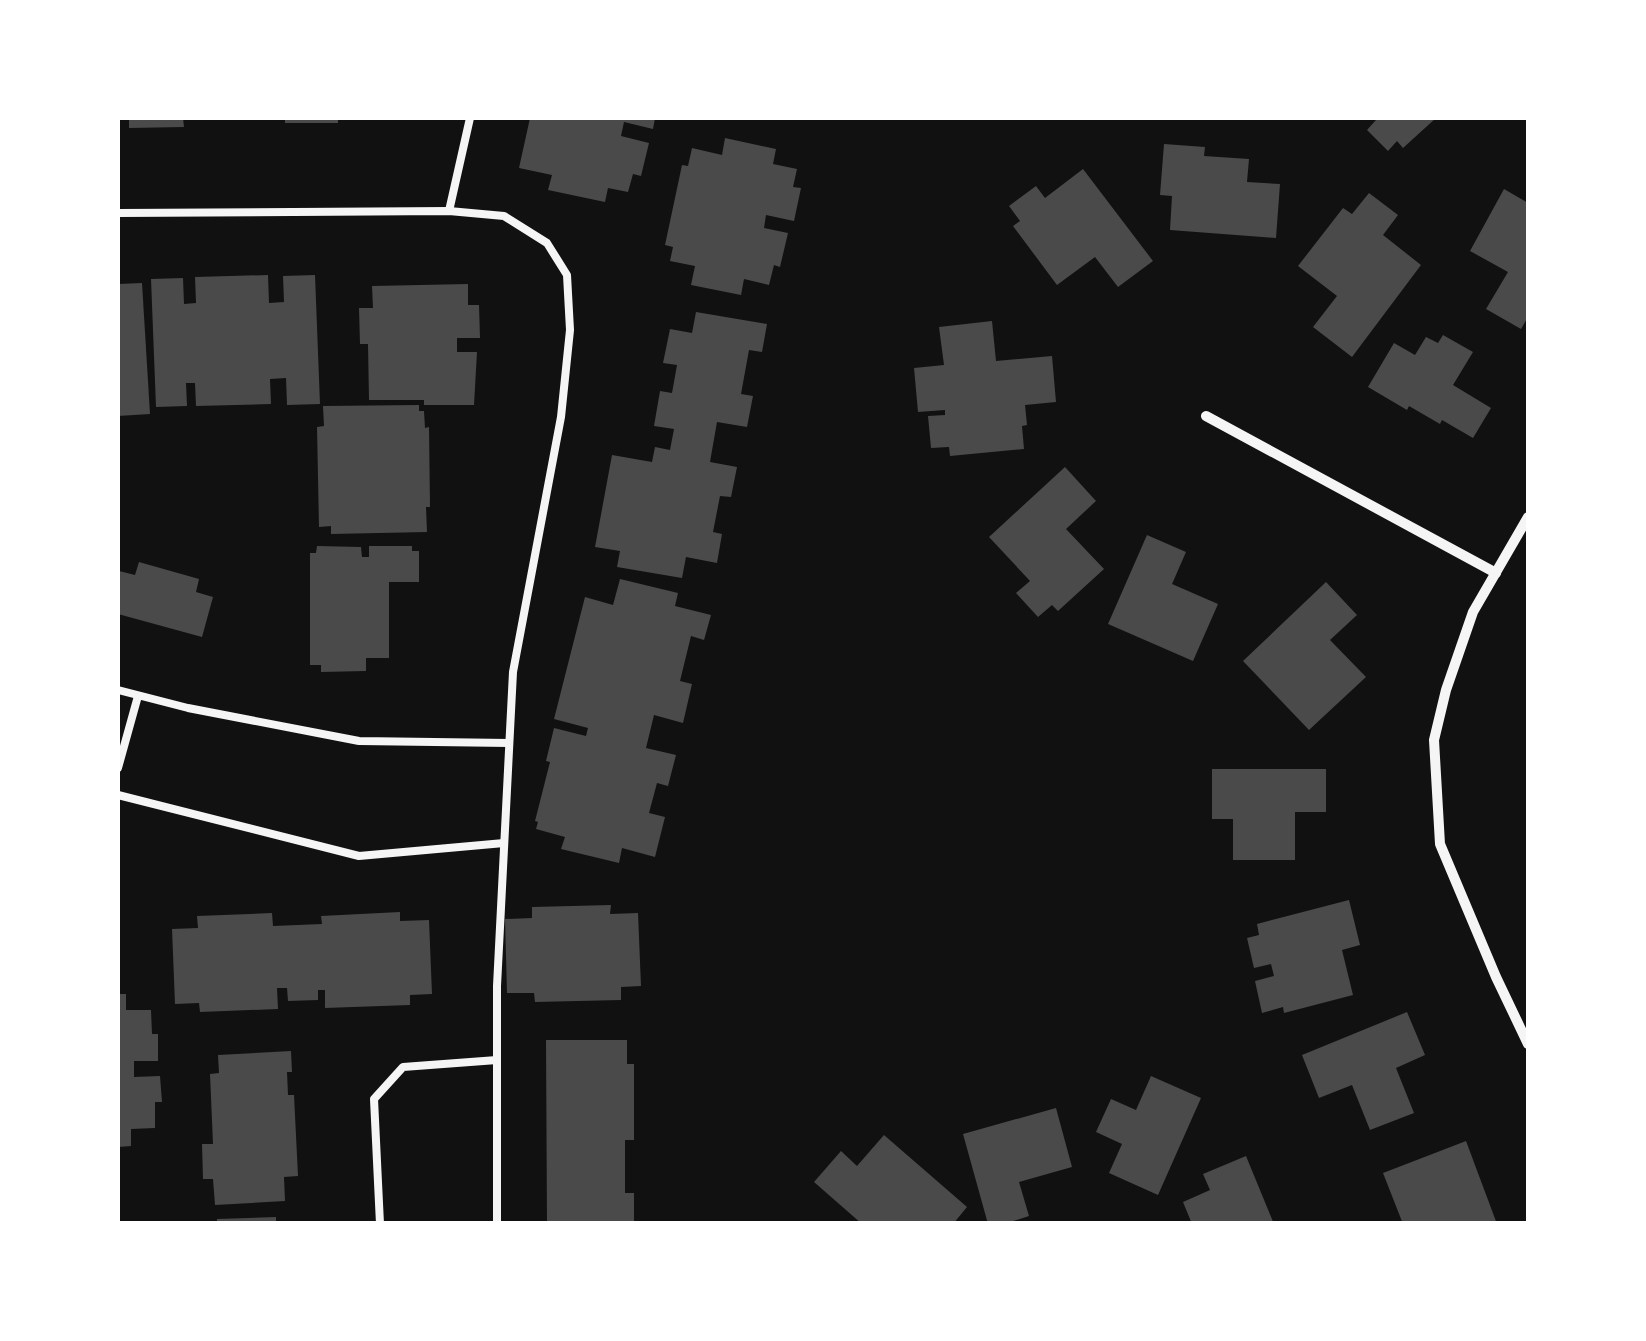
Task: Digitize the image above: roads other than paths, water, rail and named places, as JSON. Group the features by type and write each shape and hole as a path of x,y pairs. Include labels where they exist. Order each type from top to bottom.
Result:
{"street":[{"path":"1206,416 1496,573"},
{"path":"1528,517 1473,612 1446,690 1434,740 1440,844 1528,1044"}],"lane":[{"path":"448,210 470,118"},
{"path":"118,213 448,210 504,216 547,243 567,275 570,330 561,418 513,672 497,986 497,1224"},
{"path":"118,690 359,741 509,743"},
{"path":"118,768 138,696"},
{"path":"118,796 359,856 504,844"},
{"path":"380,1224 374,1099 403,1067 497,1060"}]}
